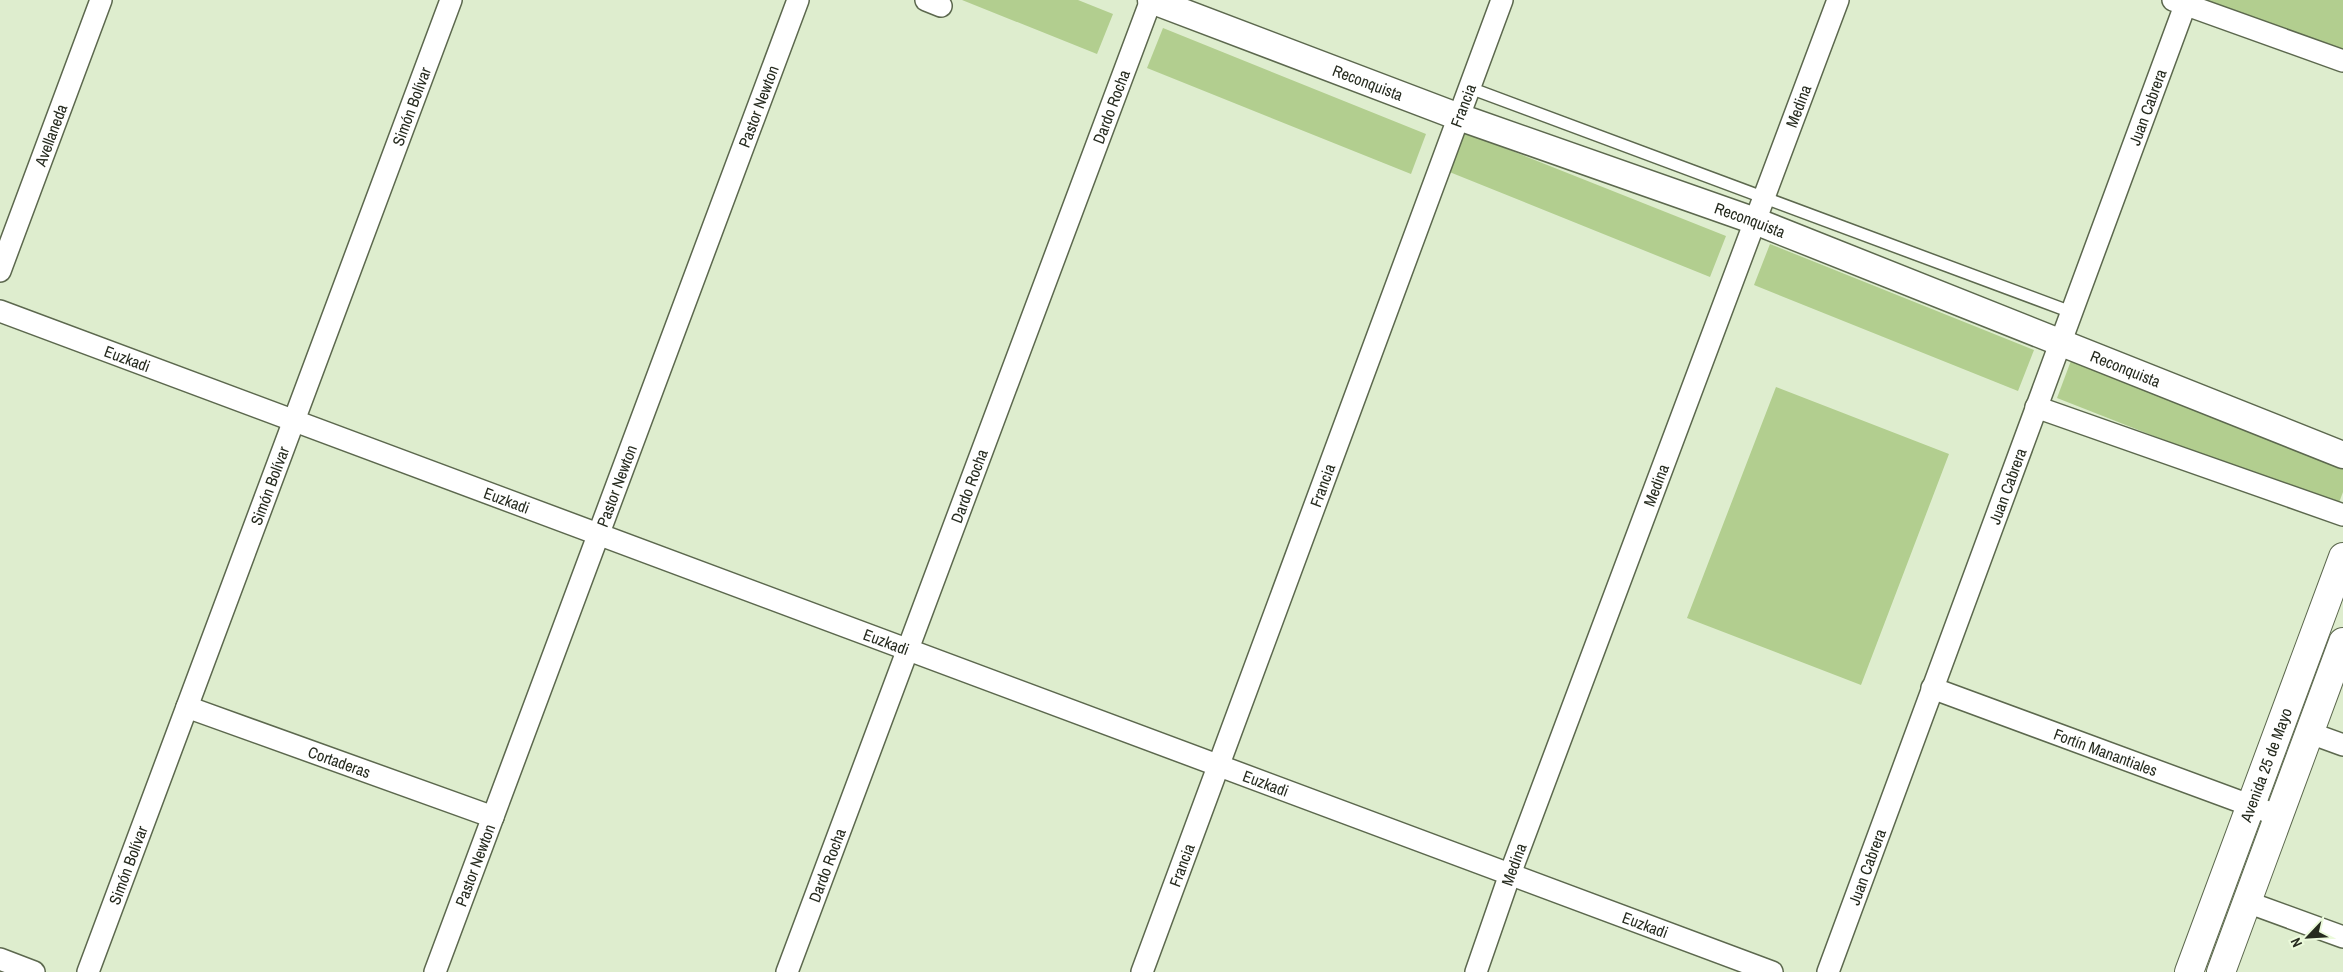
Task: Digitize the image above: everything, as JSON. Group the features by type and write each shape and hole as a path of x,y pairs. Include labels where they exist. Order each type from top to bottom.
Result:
{"main road":[{"name":"Avenida 25 de Mayo","path":"2189,972 2343,557"},
{"name":"Avenida 25 de Mayo","path":"2221,972 2343,642"}],"street":[{"name":"Avellaneda","path":"0,271 101,0"},
{"name":"Simón Bolívar","path":"88,972 451,0"},
{"name":"Pastor Newton","path":"435,972 798,0"},
{"name":"Reconquista","path":"1151,0 1459,117 1755,221 2343,456"},
{"name":"Dardo Rocha","path":"787,972 1151,0"},
{"name":"Francia","path":"1142,972 1502,0"},
{"name":"Medina","path":"1476,972 1510,874 1838,0"},
{"path":"2182,2 2343,61"},
{"name":"Juan Cabrera","path":"1828,972 2060,343 2182,2"},
{"name":"Euzkadi","path":"0,311 1772,972"},
{"path":"2036,407 2343,515"},
{"name":"Fortín Manantiales","path":"1932,688 2279,816"},
{"name":"Cortaderas","path":"187,707 493,817"},
{"path":"2310,733 2343,746"},
{"path":"2247,902 2343,936"},
{"path":"0,959 34,972"}],"lane":[{"path":"1470,88 2071,312"}],"green space":[{"path":"962,0 1078,0 1113,14 1097,54"},
{"path":"2205,0 2343,0 2343,49"},
{"path":"1163,28 1426,134 1411,174 1147,68"},
{"path":"1462,131 1726,236 1710,277 1447,171"},
{"path":"1770,244 2034,350 2018,391 1754,285"},
{"path":"2072,358 2343,464 2343,492 2337,508 2057,398"},
{"path":"1776,387 1949,454 1861,685 1687,618"}]}
